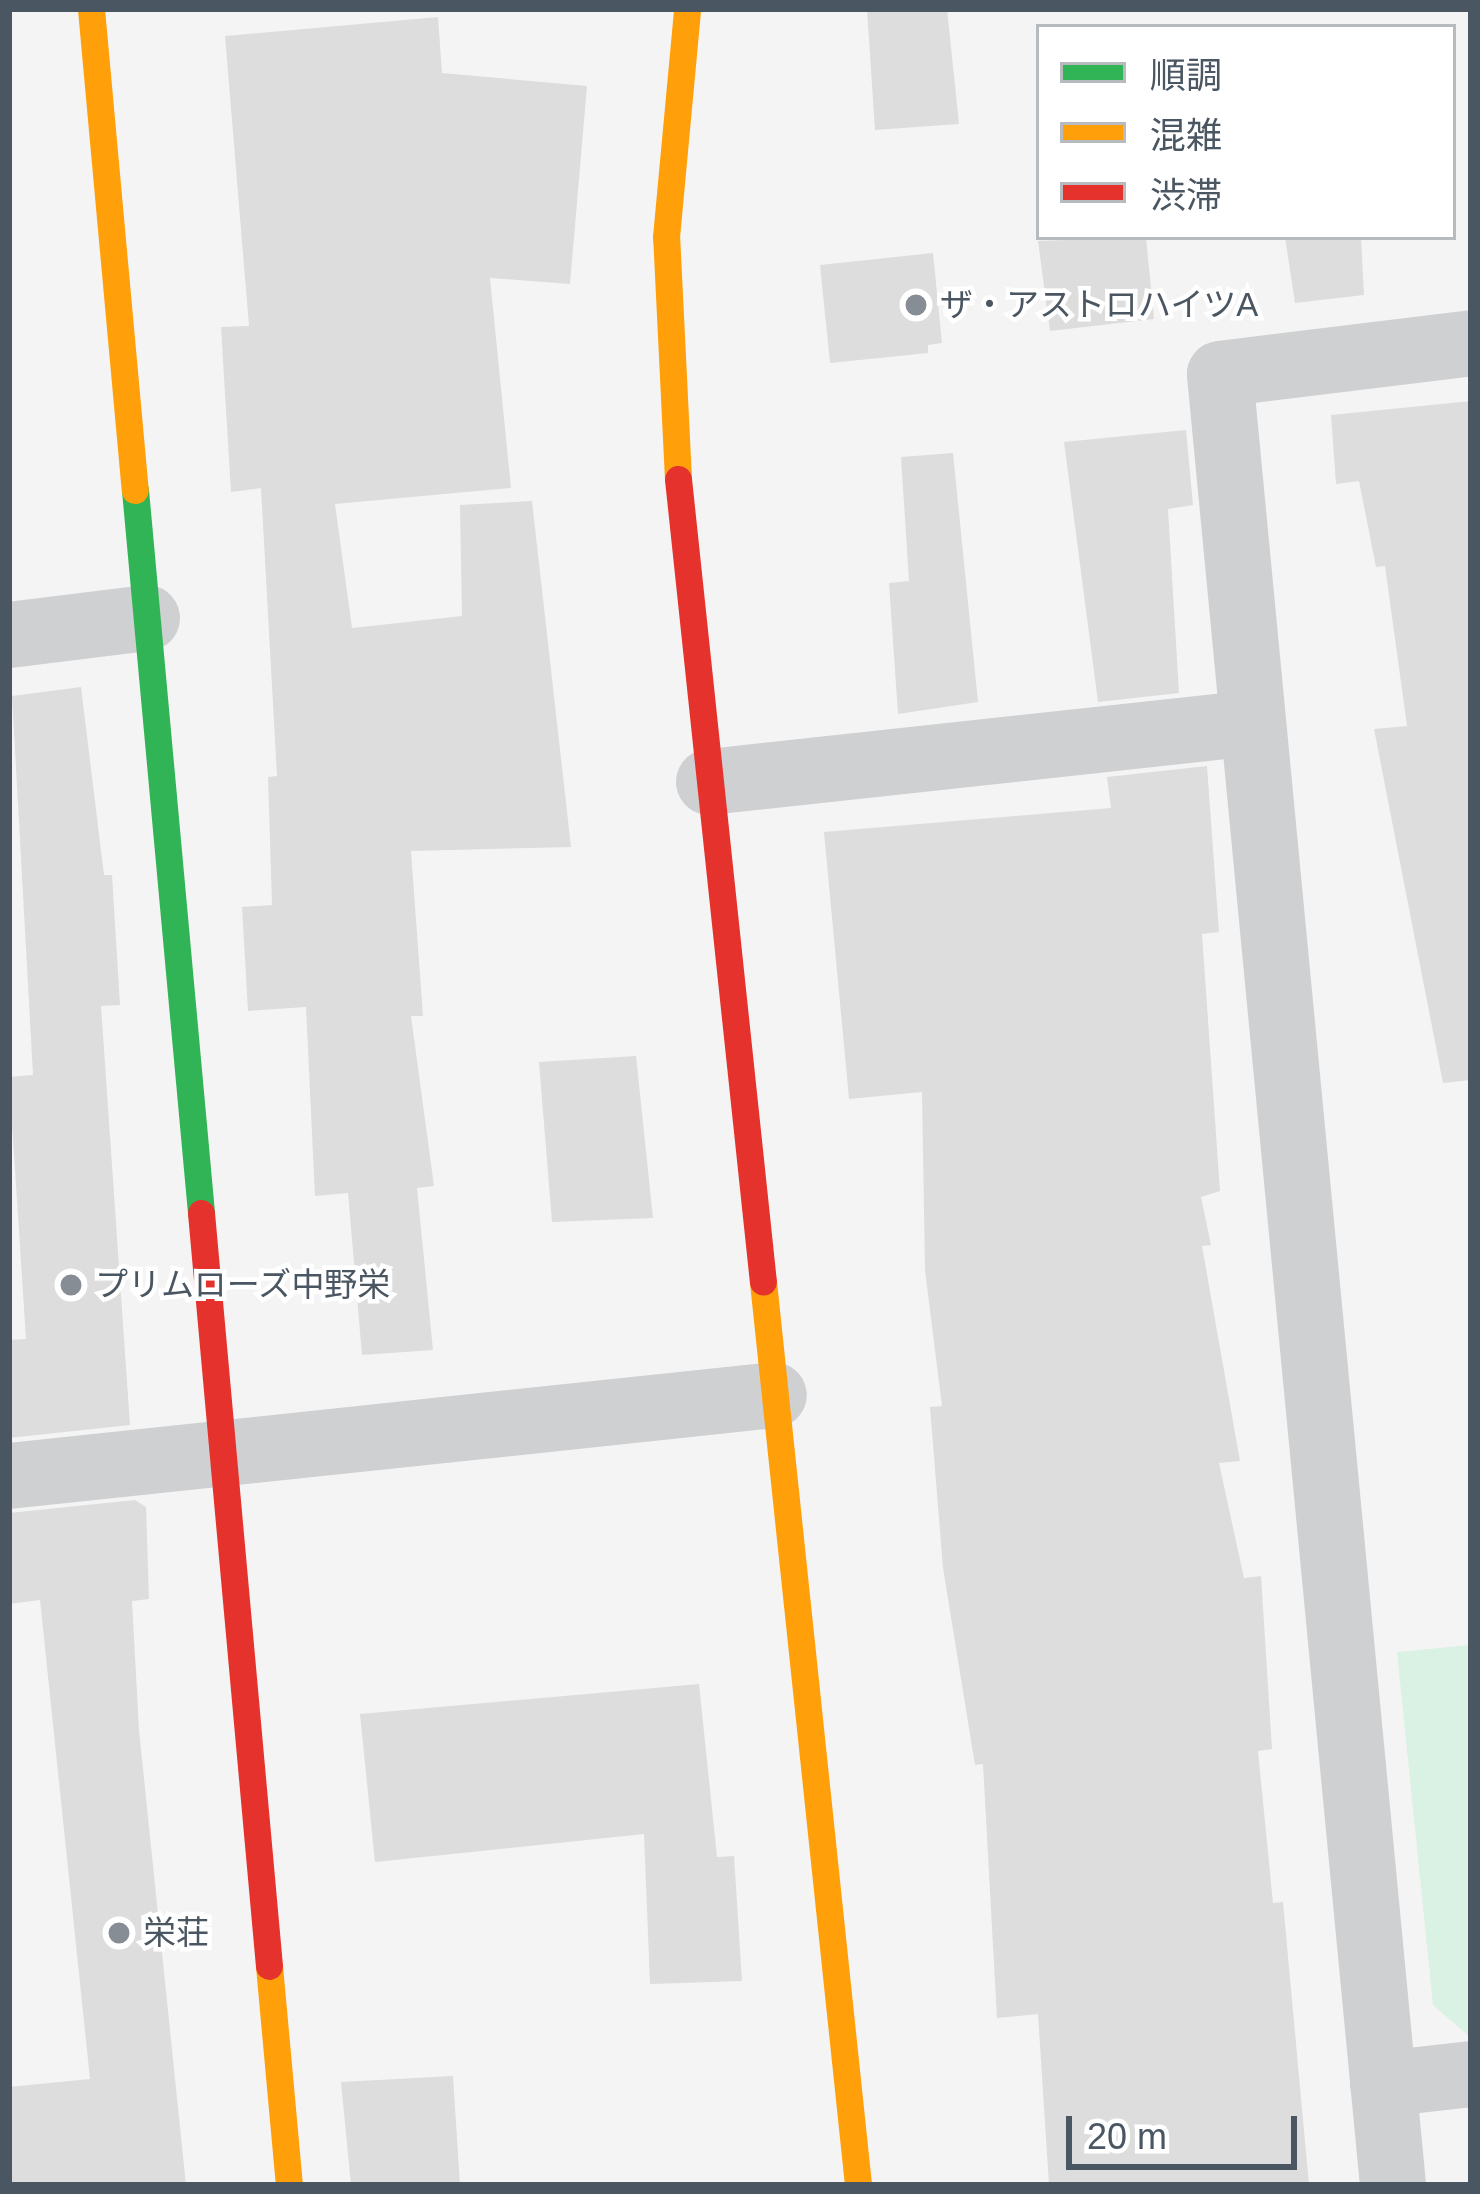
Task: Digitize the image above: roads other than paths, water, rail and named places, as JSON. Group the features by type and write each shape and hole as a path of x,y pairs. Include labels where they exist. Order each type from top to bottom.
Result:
{"street":[{"path":"91,9 289,2185"},
{"path":"687,9 666,237 669,394 857,2185"},
{"path":"1393,2185 1220,374 1471,343"},
{"path":"9,635 147,618"},
{"path":"709,782 1253,723"},
{"path":"9,1476 774,1394"},
{"path":"1383,2084 1471,2074"}],"place":[{"name":"ザ・アストロハイツA","path":"916,305"},
{"name":"プリムローズ中野栄","path":"71,1285"},
{"name":"栄荘","path":"119,1933"}]}
